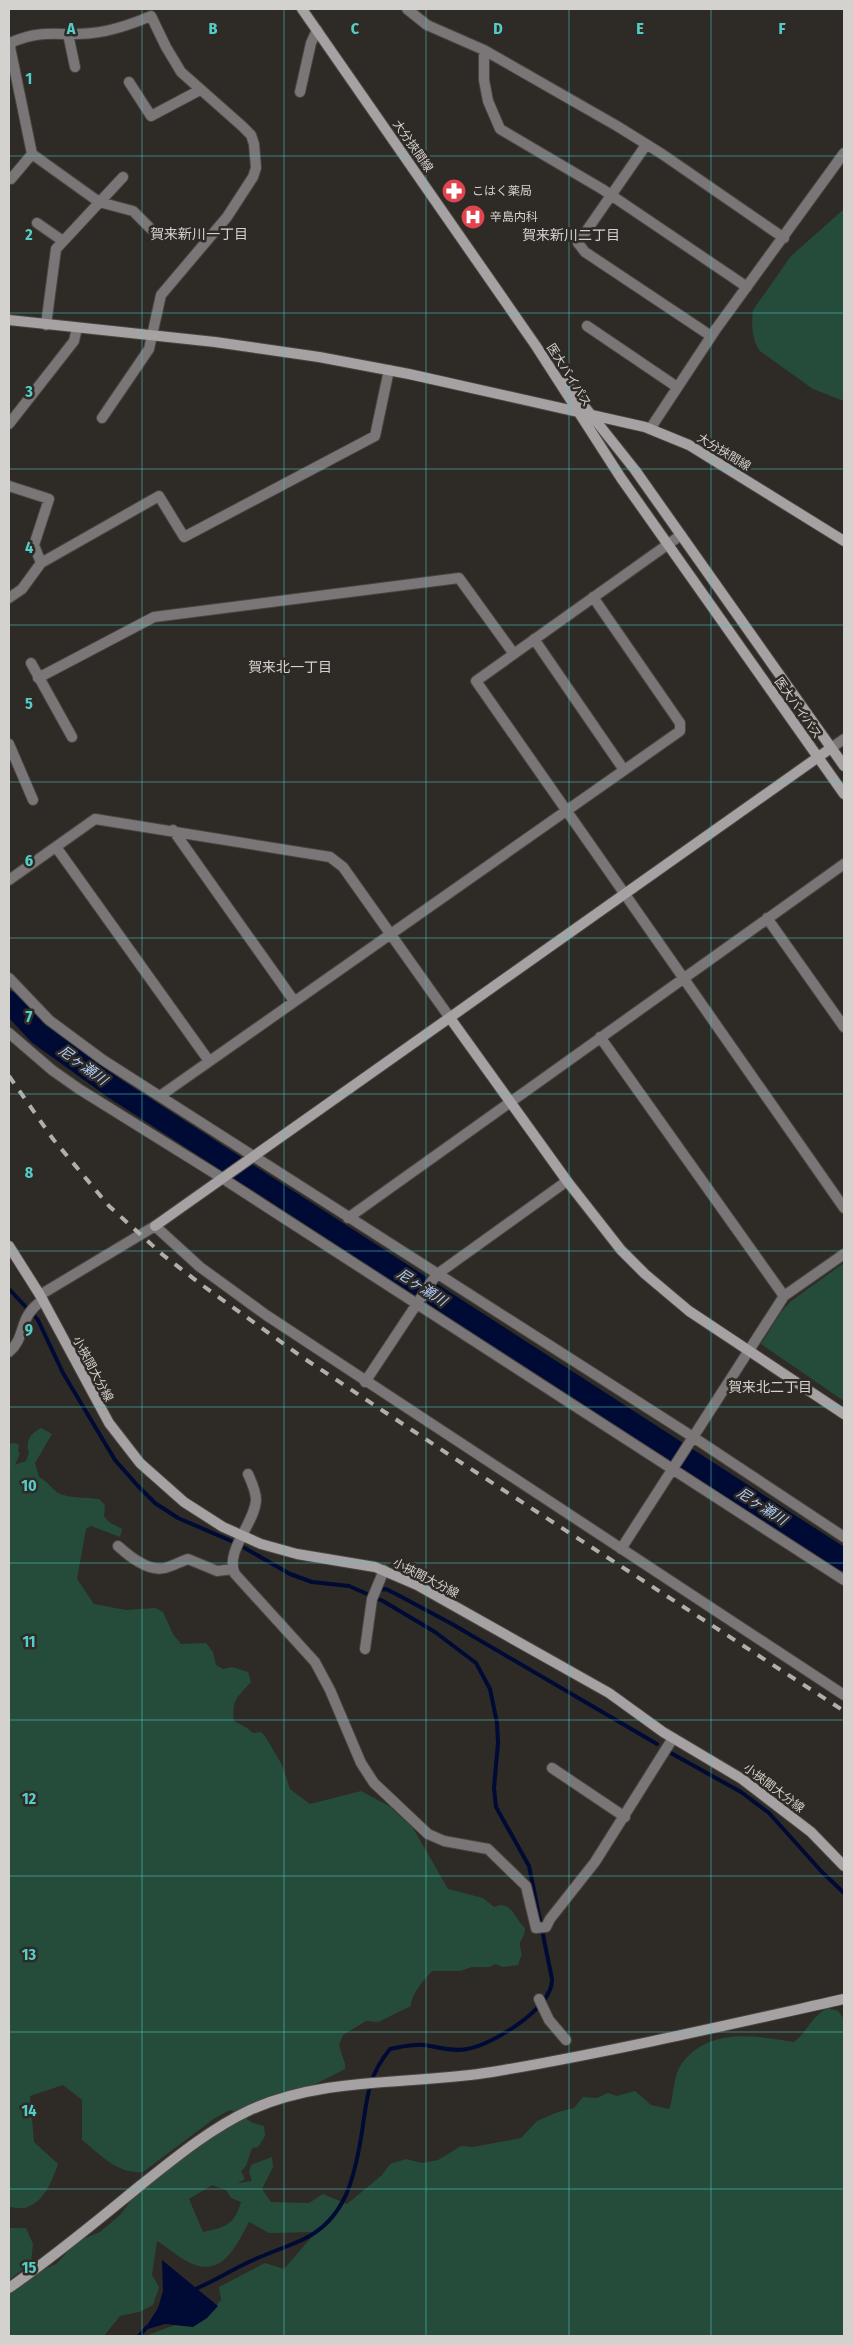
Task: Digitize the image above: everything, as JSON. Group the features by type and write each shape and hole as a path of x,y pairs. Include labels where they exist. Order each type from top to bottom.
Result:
{"street":[{"name":"大分挾間線","path":"302,9 536,346"},
{"path":"407,9 427,25 484,50 646,145 784,238"},
{"path":"102,418 146,357 153,336 162,295 228,217 253,177 256,168 256,152 250,135 218,104 200,90 174,62 151,16 104,32 35,34 11,45 32,154 99,202 133,211 151,229"},
{"path":"300,92 310,43 317,30"},
{"path":"68,34 75,67"},
{"path":"484,50 488,102 500,129 513,138 550,157 611,196 747,287"},
{"path":"129,82 151,116 200,90"},
{"path":"646,145 578,243 580,247 711,336"},
{"path":"650,429 711,336 844,153"},
{"path":"10,179 32,154"},
{"path":"46,325 54,253 123,177"},
{"path":"37,223 63,241"},
{"name":"大分挾間線","path":"9,320 279,350 388,370 650,429 689,445 844,541"},
{"path":"587,326 677,387"},
{"path":"9,424 74,341 77,328"},
{"name":"医大バイパス","path":"536,346 578,412 668,544 844,794"},
{"name":"医大バイパス","path":"536,346 593,416 681,535 844,766"},
{"path":"9,598 22,589 41,563 159,496 184,537 368,440 377,431 388,370"},
{"path":"9,486 49,499 34,545 41,563"},
{"path":"681,535 476,681 844,1208"},
{"path":"38,678 154,617 459,578 514,654"},
{"path":"160,1096 680,730 680,723 593,597"},
{"path":"534,639 624,770"},
{"path":"31,663 72,737"},
{"path":"9,1352 18,1340 30,1310 42,1298 155,1226 844,738"},
{"path":"9,744 33,800"},
{"path":"9,880 95,818 330,857 343,867 509,1102 600,1226 645,1274 689,1311 844,1414"},
{"path":"173,830 294,1001"},
{"path":"56,847 209,1062"},
{"path":"348,1218 844,864"},
{"path":"767,918 844,1027"},
{"path":"9,978 49,1020 103,1060 252,1158 693,1437 844,1537"},
{"path":"9,1033 52,1070 79,1089 226,1175 418,1303 844,1580"},
{"path":"600,1037 784,1296"},
{"path":"365,1382 436,1275 567,1181"},
{"path":"155,1226 181,1251 233,1292 365,1382 844,1694"},
{"name":"小挾間大分線","path":"9,1246 42,1298 99,1409 130,1452 172,1493 223,1528 239,1543 356,1562 384,1570 417,1585 609,1693 673,1738 742,1779 811,1832 844,1866"},
{"path":"621,1548 784,1296 844,1254"},
{"path":"232,1569 239,1543 255,1507 255,1490 248,1474"},
{"path":"118,1546 135,1560 156,1568 166,1568 188,1559 219,1572 232,1569"},
{"path":"232,1569 315,1662 330,1690 361,1763 374,1783 428,1834 444,1840 488,1848 526,1886 541,1928 595,1862 673,1738"},
{"path":"365,1649 372,1599 384,1570"},
{"path":"552,1768 625,1817"},
{"path":"539,1999 549,2020 566,2040"},
{"path":"9,2288 193,2144 229,2121 278,2100 332,2088 492,2072 691,2033 844,1999"}],"green space":[{"path":"844,209 844,401 813,389 760,351 754,337 752,320 753,310 791,256"},
{"path":"844,1263 844,1401 761,1344 781,1312 791,1301"},
{"path":"41,1428 52,1434 35,1463 39,1477 63,1495 99,1499 105,1505 104,1516 109,1522 122,1529 120,1537 91,1526 86,1529 77,1579 94,1604 126,1610 155,1608 163,1612 173,1634 181,1644 206,1643 213,1652 216,1665 223,1669 232,1667 248,1672 251,1682 239,1695 235,1703 234,1721 253,1733 261,1732 265,1736 282,1765 290,1789 310,1804 361,1791 389,1806 413,1828 448,1889 483,1898 494,1907 500,1905 509,1908 525,1928 520,1943 522,1954 518,1965 503,1967 495,1964 490,1967 472,1967 460,1971 432,1971 416,1992 411,2006 378,2022 366,2021 343,2035 339,2045 345,2069 306,2089 236,2112 230,2110 215,2118 143,2172 134,2172 117,2167 82,2140 82,2100 63,2085 30,2096 34,2142 58,2164 50,2184 42,2196 32,2205 21,2208 9,2207 9,1444 19,1445 18,1452 20,1453 15,1465 26,1461 29,1453 29,1438"},
{"path":"828,2008 838,2011 844,2019 844,2336 145,2336 210,2312 221,2300 219,2287 265,2263 284,2269 316,2232 269,2233 249,2222 238,2243 224,2260 216,2265 207,2267 196,2265 183,2259 157,2241 152,2275 159,2287 153,2305 139,2312 120,2316 104,2336 9,2336 9,2295 33,2275 56,2264 78,2241 100,2232 121,2214 143,2183 242,2116 253,2123 264,2126 265,2136 258,2147 252,2148 246,2166 241,2171 245,2179 238,2183 252,2181 249,2172 251,2165 272,2157 273,2167 262,2189 271,2202 309,2203 323,2194 347,2204 382,2175 390,2164 406,2159 422,2163 438,2160 461,2146 473,2147 521,2138 537,2121 558,2112 574,2108 583,2097 597,2098 608,2093 617,2096 635,2091 651,2105 669,2109 679,2067 694,2051 707,2043 735,2037 750,2036 794,2042","holes":["212,2185 226,2190 231,2198 241,2202 235,2216 228,2224 203,2232 189,2199"]},
{"path":"9,2228 26,2228 33,2244 31,2263 9,2280"}],"water":[{"path":"162,2260 218,2306 207,2318 193,2327 165,2324 144,2330 158,2308 163,2291"}],"waterway":[{"name":"尼ヶ瀬川","path":"9,1002 39,1034 114,1088 844,1560"},
{"path":"9,1289 38,1320 63,1373 115,1460 155,1503 178,1518 236,1543 290,1574 312,1582 349,1586 383,1601 435,1632 476,1663 490,1689 497,1723 498,1743 494,1788 496,1807 529,1866 552,1979 550,1990 543,2002 532,2013 505,2033 478,2046 462,2050 424,2045 390,2049 376,2070 372,2080 351,2183 338,2209 329,2221 318,2231 304,2239 251,2261 193,2290"},
{"path":"378,1590 386,1589 452,1624 657,1744"},
{"path":"669,1752 741,1792 769,1813 822,1872 844,1893"},
{"path":"139,2336 147,2327"}],"railway":[{"path":"9,1076 53,1139 109,1206 163,1255 202,1285 302,1357 454,1458 844,1711"}],"place":[{"name":"こはく薬局","path":"454,191"},
{"name":"辛島内科","path":"473,217"}],"district":[{"name":"賀来新川一丁目","path":"199,234"},
{"name":"賀来新川二丁目","path":"571,235"},
{"name":"賀来北一丁目","path":"290,667"},
{"name":"賀来北二丁目","path":"770,1387"}]}
